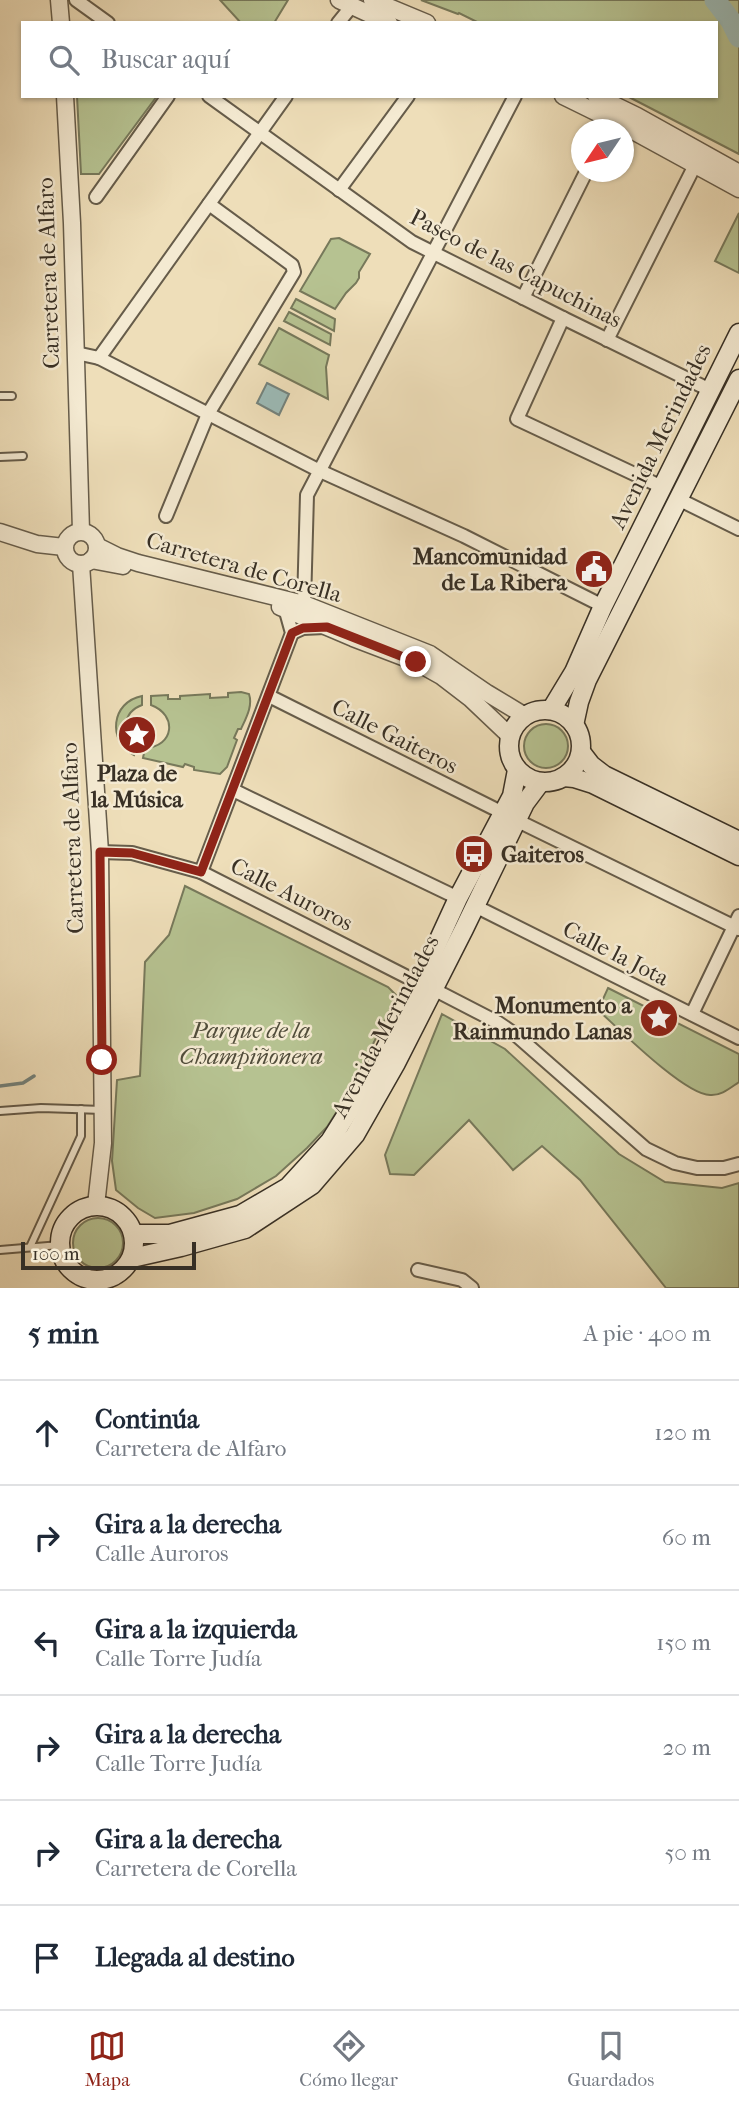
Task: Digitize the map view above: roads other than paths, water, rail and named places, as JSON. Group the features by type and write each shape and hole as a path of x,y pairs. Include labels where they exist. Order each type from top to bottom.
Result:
{"main road":[{"name":"Avenida Merindades","path":"551,710 574,672 603,606 739,333"},
{"name":"Avenida Merindades","path":"574,725 587,680 678,499 734,403 739,379"},
{"path":"537,710 551,710 568,718 574,725 580,737 581,752 576,766 564,778 540,783 527,778 517,769 508,747 516,724 525,716 537,710"},
{"path":"581,752 591,765 604,775 739,841"},
{"name":"Avenida Merindades","path":"134,1234 170,1234 240,1215 288,1187 330,1141 475,906 510,817 517,769"},
{"path":"564,778 593,784 739,856"},
{"name":"Avenida Merindades","path":"132,1258 245,1229 312,1185 355,1135 396,1063 458,898 510,817 540,783"},
{"path":"96,1205 118,1212 128,1221 134,1234 132,1258 113,1282 93,1280 84,1283 64,1262 60,1237 64,1225 72,1214 83,1207 96,1205"}],"street":[{"path":"59,0 61,21"},
{"path":"76,0 92,18"},
{"path":"372,0 422,21"},
{"path":"339,21 345,3 385,21"},
{"name":"Carretera de Alfaro","path":"65,98 72,222 81,531"},
{"path":"96,197 167,98"},
{"name":"Paseo de las Capuchinas","path":"212,98 412,242 710,390"},
{"path":"99,358 285,98"},
{"path":"340,190 407,98"},
{"path":"303,604 307,495 514,98"},
{"path":"566,98 600,119"},
{"path":"600,98 739,173"},
{"path":"634,136 739,189"},
{"path":"607,340 695,165"},
{"path":"523,298 581,182"},
{"path":"166,516 208,414 294,272 292,265 209,204"},
{"path":"563,318 517,419 662,487"},
{"path":"76,353 99,358 320,471 464,536 603,606"},
{"path":"678,499 739,529"},
{"path":"81,531 90,534 90,556 72,561 65,554 64,547 68,537 81,531"},
{"path":"0,532 37,544 64,547"},
{"name":"Carretera de Alfaro","path":"90,556 100,852 103,1110 103,1143 96,1205"},
{"name":"Carretera de Corella","path":"90,556 117,556 303,604 430,654 525,716"},
{"name":"Carretera de Corella","path":"90,556 285,608 416,662 441,676 471,699 510,736"},
{"path":"201,872 292,633 285,608"},
{"path":"292,633 303,628 327,627"},
{"name":"Calle Gaiteros","path":"269,696 510,817 737,924"},
{"path":"233,790 458,898"},
{"name":"Calle Auroros","path":"100,852 132,853 201,872 496,1022 516,1035 646,1149 675,1163 697,1168 724,1168 739,1164"},
{"name":"Calle la Jota","path":"475,906 739,1038"},
{"path":"692,1014 737,924"},
{"path":"418,1269 462,1280 472,1288"}],"lane":[{"path":"0,396 12,396"},
{"path":"0,457 23,456"},
{"path":"0,1111 41,1108 103,1110"},
{"path":"30,1247 81,1136 81,1109"},
{"path":"0,1250 60,1245"}],"water":[{"path":"267,383 289,394 279,415 257,403"}],"waterway":[{"path":"715,0 739,37"},
{"path":"0,1086 23,1083 34,1076"}],"place":[{"name":"Mancomunidad de La Ribera","path":"594,569"},
{"name":"Plaza de la Música","path":"137,735"},
{"name":"Gaiteros","path":"474,854"},
{"name":"Monumento a Rainmundo Lanas","path":"659,1018"}],"park label":[{"name":"Parque de la Champiñonera","path":"251,1043"}]}
